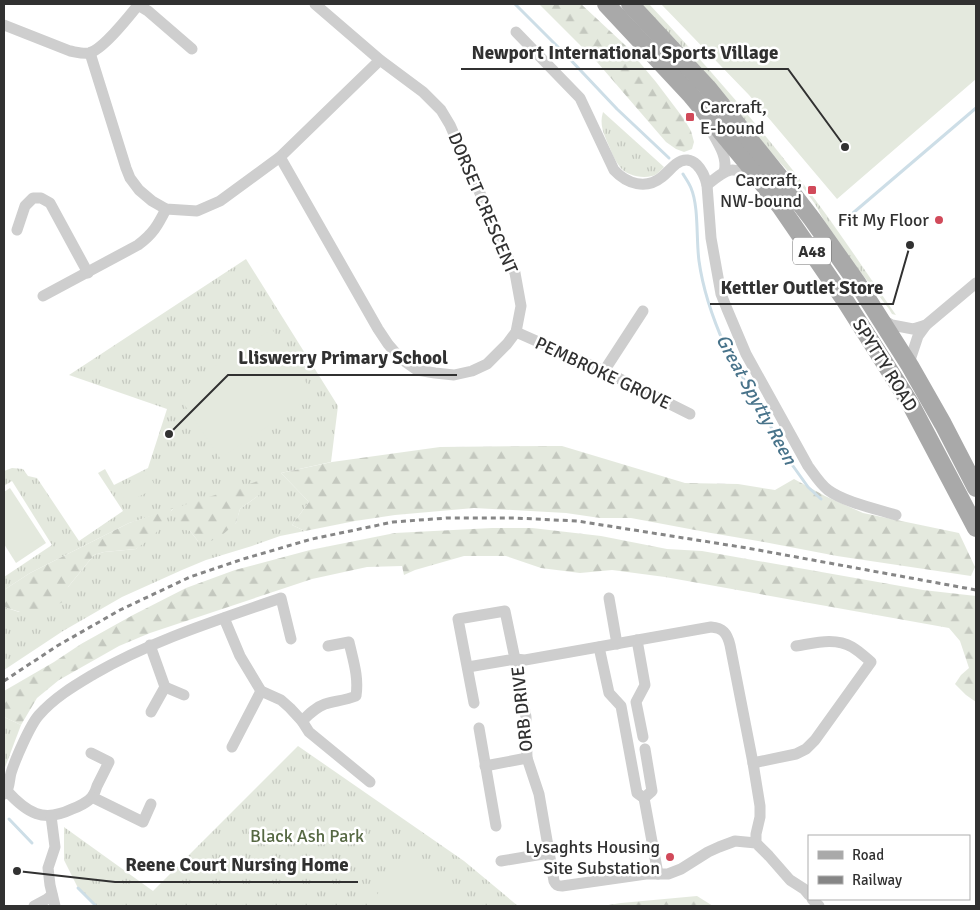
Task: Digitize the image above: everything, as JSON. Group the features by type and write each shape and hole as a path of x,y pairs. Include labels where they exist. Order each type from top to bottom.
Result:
{"main road":[{"name":"SPYTTY ROAD","path":"606,4 690,94 747,163 803,238 849,306 910,403 976,528"},
{"name":"SPYTTY ROAD","path":"630,4 707,87 812,219 881,318 943,424 976,488"}],"street":[{"path":"4,25 70,51 90,53 97,50 107,41 139,4 192,49"},
{"name":"DORSET CRESCENT","path":"280,157 378,329 400,358 416,370 454,375 487,364 499,354 516,332 521,306 515,273 450,125 441,110 423,92 380,60 315,4"},
{"path":"516,32 580,98 614,170 620,176 634,184 649,184 662,177 683,160 696,163 701,169 707,186 711,238 721,294 746,354 808,466 820,483 828,490 850,500 896,515"},
{"path":"90,53 130,178 139,190 166,209 197,211 220,201 280,157 380,60"},
{"path":"690,94 721,150 726,166 724,172"},
{"path":"707,186 724,172 735,170 746,174 771,199 803,238"},
{"path":"17,230 25,206 33,198 41,198 50,203 88,272"},
{"path":"43,296 138,245 150,236 166,209"},
{"path":"910,366 918,336 926,325 976,283"},
{"path":"604,371 643,311"},
{"path":"881,318 892,325 913,329 926,325"},
{"name":"PEMBROKE GROVE","path":"516,332 604,371 690,414"},
{"path":"91,753 109,762 92,797 63,814 39,815 27,809 6,793 22,746 37,717 54,699 105,667 150,645 281,598 291,639"},
{"path":"610,598 617,644"},
{"path":"468,667 515,659 505,611 458,619 474,702"},
{"path":"224,618 240,656 261,691 281,700 302,720 309,732 370,782"},
{"name":"ORB DRIVE","path":"711,627 724,631 730,645 760,806 756,843 735,841 719,846 681,869 668,874 646,874 558,886 554,881 539,794 527,758 526,717 515,659 525,660 617,644 711,627"},
{"path":"637,640 645,685 636,702 652,791 644,798"},
{"path":"302,720 323,705 356,696 357,680 349,642 328,646"},
{"path":"753,763 796,754 806,749 815,740 871,662 853,647 842,642 821,642 796,646"},
{"path":"150,645 165,687 184,695"},
{"path":"599,647 609,693 621,706 636,793 644,798 658,874"},
{"path":"151,712 165,687"},
{"path":"232,747 261,691"},
{"path":"479,728 496,826"},
{"path":"485,766 527,758"},
{"path":"92,797 143,822 151,804"},
{"path":"34,906 47,900 54,901 48,868 55,847 51,816"},
{"path":"756,843 790,880 808,894"},
{"path":"501,861 549,853"}],"green space":[{"path":"539,4 581,4 625,45 684,119 691,131 694,142 692,149 684,152 666,142 597,62"},
{"path":"637,4 649,4 760,129 821,208 896,315 892,314 833,237 815,204 804,189"},
{"path":"661,4 976,4 976,79 837,199 749,95"},
{"path":"603,112 664,167 658,173 648,177 634,176 618,165 604,133 602,125"},
{"path":"246,259 338,406 331,462 281,473 309,502 292,525 305,531 280,536 206,560 122,597 63,631 4,670 4,607 19,612 68,587 94,555 104,552 136,549 173,509 129,523 30,573 4,590 4,577 52,545 12,481 4,486 4,471 12,468 23,469 28,476 37,478 79,541 123,511 98,473 105,469 114,485 148,468 167,409 69,375","holes":["259,495 240,509 236,523 198,541 190,531"]},
{"path":"272,329 314,395 220,458 176,392"},
{"path":"562,446 685,483 738,484 775,490 794,479 825,496 863,513 959,533 975,567 971,576 837,556 631,518 600,518 566,513 474,508 395,515 305,531 292,525 309,502 281,473 332,462 440,447"},
{"path":"149,474 156,488 126,503 119,488"},
{"path":"261,480 259,495 240,509 236,523 221,536 211,541 198,541 190,531 175,528 181,506"},
{"path":"10,488 46,543 16,563 4,544 4,492"},
{"path":"173,508 163,525 151,538 136,549 104,552 94,555 68,587 65,601 33,616 4,607 4,590 30,573 129,523"},
{"path":"532,528 601,536 667,549 702,551 923,590 976,596 976,702 955,684 969,668 960,641 949,628 665,577 612,570 580,573 541,568 506,556 464,556 404,575 402,566 367,567 312,579 150,633 119,646 59,680 37,698 21,725 4,717 4,691 81,644 186,588 235,570 310,550 395,533"},
{"path":"4,717 21,725 4,770"},
{"name":"Black Ash Park","path":"298,746 464,861 518,906 96,906 78,888 64,860 64,827 153,891"},
{"path":"409,853 477,906 368,906"},
{"path":"697,896 713,906 602,906 621,903"}],"waterway":[{"name":"Great Spytty Reen","path":"515,4 617,109 669,158"},
{"path":"853,213 976,108"},
{"name":"Great Spytty Reen","path":"683,174 694,196 698,252 703,283 725,346 793,466 808,487 821,499"},
{"path":"9,819 32,843"},
{"path":"78,888 96,906"}],"railway":[{"path":"4,681 57,646 120,610 190,577 312,539 393,522 447,518 514,518 577,521 747,548 976,590"}],"place":[{"name":"Carcraft, E-bound","path":"690,117"},
{"name":"Newport International Sports Village","path":"845,147"},
{"name":"Carcraft, NW-bound","path":"812,190"},
{"name":"Fit My Floor","path":"939,220"},
{"name":"Kettler Outlet Store","path":"910,245"},
{"name":"Lliswerry Primary School","path":"169,434"},
{"name":"Lysaghts Housing Site Substation","path":"670,857"},
{"name":"Reene Court Nursing Home","path":"17,871"}]}
